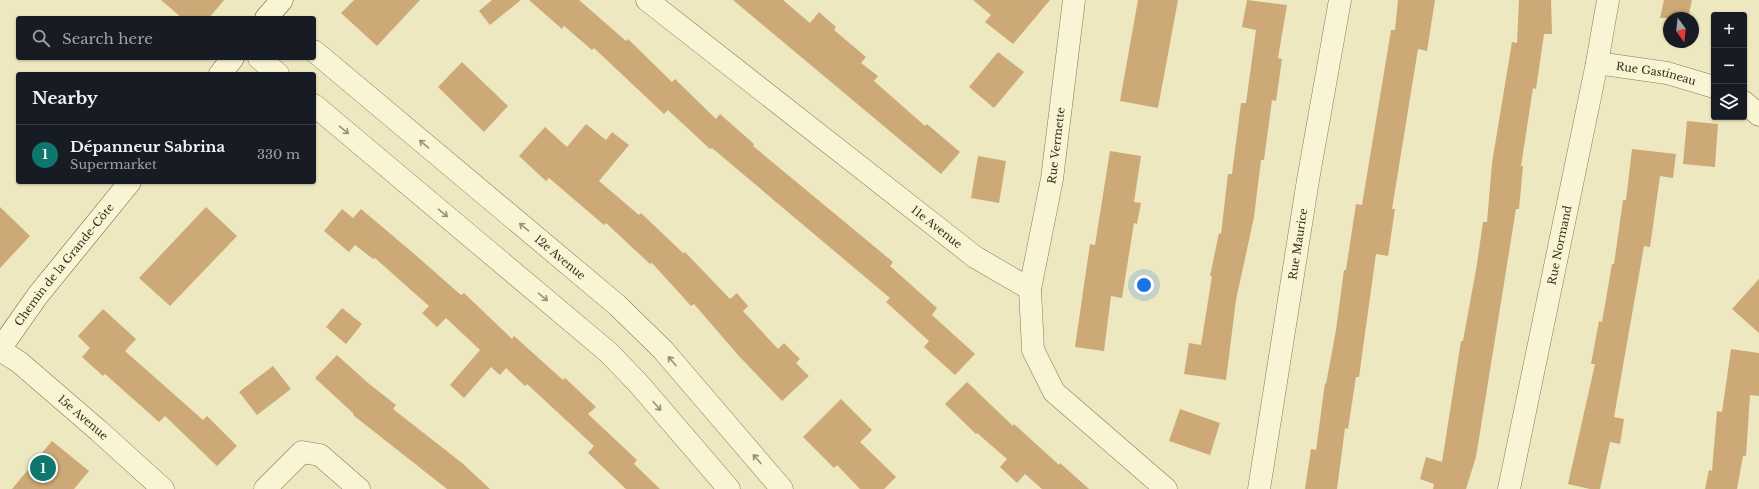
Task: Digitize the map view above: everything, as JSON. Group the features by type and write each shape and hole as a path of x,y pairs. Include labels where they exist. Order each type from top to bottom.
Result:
{"street":[{"name":"11e Avenue","path":"647,0 975,257 1030,289"},
{"name":"Rue Vermette","path":"1030,289 1052,180 1074,0"},
{"name":"Rue Maurice","path":"1259,489 1308,180 1340,0"},
{"name":"Rue Normand","path":"1510,489 1597,63 1608,0"},
{"name":"12e Avenue","path":"316,53 617,305 663,350 782,489"},
{"path":"222,72 231,60"},
{"path":"261,60 276,72"},
{"name":"Rue Gastineau","path":"1597,63 1667,73 1711,86"},
{"path":"1747,105 1759,115"},
{"path":"316,107 608,352 638,383 729,489"},
{"name":"Chemin de la Grande-Côte","path":"0,350 38,295 128,184"},
{"path":"1030,289 1033,350 1054,392 1166,489"},
{"name":"15e Avenue","path":"0,350 19,362 163,489"},
{"path":"266,489 302,452 320,454 359,489"}],"building":[{"path":"161,0 224,0 211,16 180,16"},
{"path":"354,0 420,0 377,46 341,13"},
{"path":"492,0 521,0 490,25 479,11"},
{"path":"529,0 579,0 626,41 628,39 672,82 675,79 716,119 720,114 754,144 753,146 893,262 890,266 937,308 932,315 975,354 955,375 924,347 929,341 886,302 890,298 712,148 710,149 668,110 664,114 594,48 592,50 564,26 562,29"},
{"path":"733,0 783,0 810,23 819,12 836,27 834,30 866,57 861,63 878,76 874,81 925,126 927,124 960,152 941,174"},
{"path":"973,0 1050,0 1013,44 985,22 991,15"},
{"path":"1138,0 1178,0 1158,108 1120,101"},
{"path":"1247,0 1287,5 1278,58 1282,59 1276,101 1272,100 1264,160 1261,160 1254,217 1236,300 1226,380 1184,374 1189,343 1201,345 1212,276 1210,276 1219,233 1221,234 1228,174 1232,174 1241,103 1246,103 1256,30 1242,27"},
{"path":"1398,0 1435,0 1427,51 1418,49 1392,209 1395,209 1388,256 1376,254 1359,377 1356,377 1348,429 1345,428 1337,489 1305,489 1311,449 1316,450 1325,383 1326,384 1336,330 1344,270 1346,270 1356,204 1362,205 1391,30 1395,30"},
{"path":"1519,0 1551,0 1552,34 1544,34 1536,89 1533,88 1521,166 1523,166 1519,209 1516,209 1476,457 1466,489 1433,489 1434,484 1420,479 1426,457 1442,462 1461,341 1463,341 1483,222 1487,222 1492,163 1512,42 1517,43"},
{"path":"1664,0 1692,0 1689,12 1663,12 1663,18 1660,18"},
{"path":"998,52 1024,72 994,108 969,87"},
{"path":"462,62 508,106 484,132 438,87"},
{"path":"1687,121 1718,124 1715,167 1683,164"},
{"path":"586,124 606,140 612,132 629,145 599,181 639,215 641,213 683,253 685,252 730,299 737,293 748,306 743,311 778,349 784,343 800,359 796,363 809,376 782,401 738,355 694,304 691,306 652,263 650,264 606,223 604,225 549,178 546,181 519,156 545,127 567,147"},
{"path":"1632,149 1676,154 1673,178 1660,176 1650,247 1644,246 1614,417 1624,419 1620,444 1610,442 1600,489 1590,489 1568,484 1595,364 1591,364 1599,321 1602,322 1612,264 1614,264 1623,200 1626,200"},
{"path":"1110,151 1141,156 1134,202 1141,203 1137,224 1134,223 1122,298 1111,296 1104,351 1075,347 1090,244 1095,245"},
{"path":"978,156 1006,161 999,203 971,198"},
{"path":"0,207 30,236 0,268"},
{"path":"206,207 237,236 170,306 139,278"},
{"path":"342,209 353,218 361,209 461,295 464,293 512,339 514,336 563,380 565,378 596,407 588,414 637,460 634,464 660,489 626,489 588,453 594,446 527,384 525,386 506,368 500,375 491,367 464,398 450,385 480,350 446,318 437,327 422,313 429,306 375,258 373,259 355,245 349,252 324,231"},
{"path":"1759,279 1759,333 1732,309"},
{"path":"342,308 362,324 346,344 326,327"},
{"path":"103,309 136,339 125,351 203,420 207,416 237,446 217,466 165,416 159,422 105,374 103,376 82,357 90,348 78,336"},
{"path":"1731,349 1759,353 1759,396 1750,395 1746,456 1743,456 1737,489 1705,489 1709,470 1712,471 1717,411 1722,412"},
{"path":"337,355 368,383 396,405 393,409 462,463 490,489 447,489 353,415 354,414 315,378"},
{"path":"273,366 291,389 257,415 239,392"},
{"path":"967,382 1013,426 1014,424 1059,465 1060,463 1089,489 1042,489 1025,474 1017,483 1000,467 1007,459 977,433 976,434 945,404"},
{"path":"841,399 872,430 860,442 896,477 884,489 860,489 837,465 834,468 803,437"},
{"path":"1180,409 1220,423 1210,455 1169,441"},
{"path":"52,441 89,471 74,489 12,489"}],"place":[{"name":"Dépanneur Sabrina","path":"43,468"}]}
